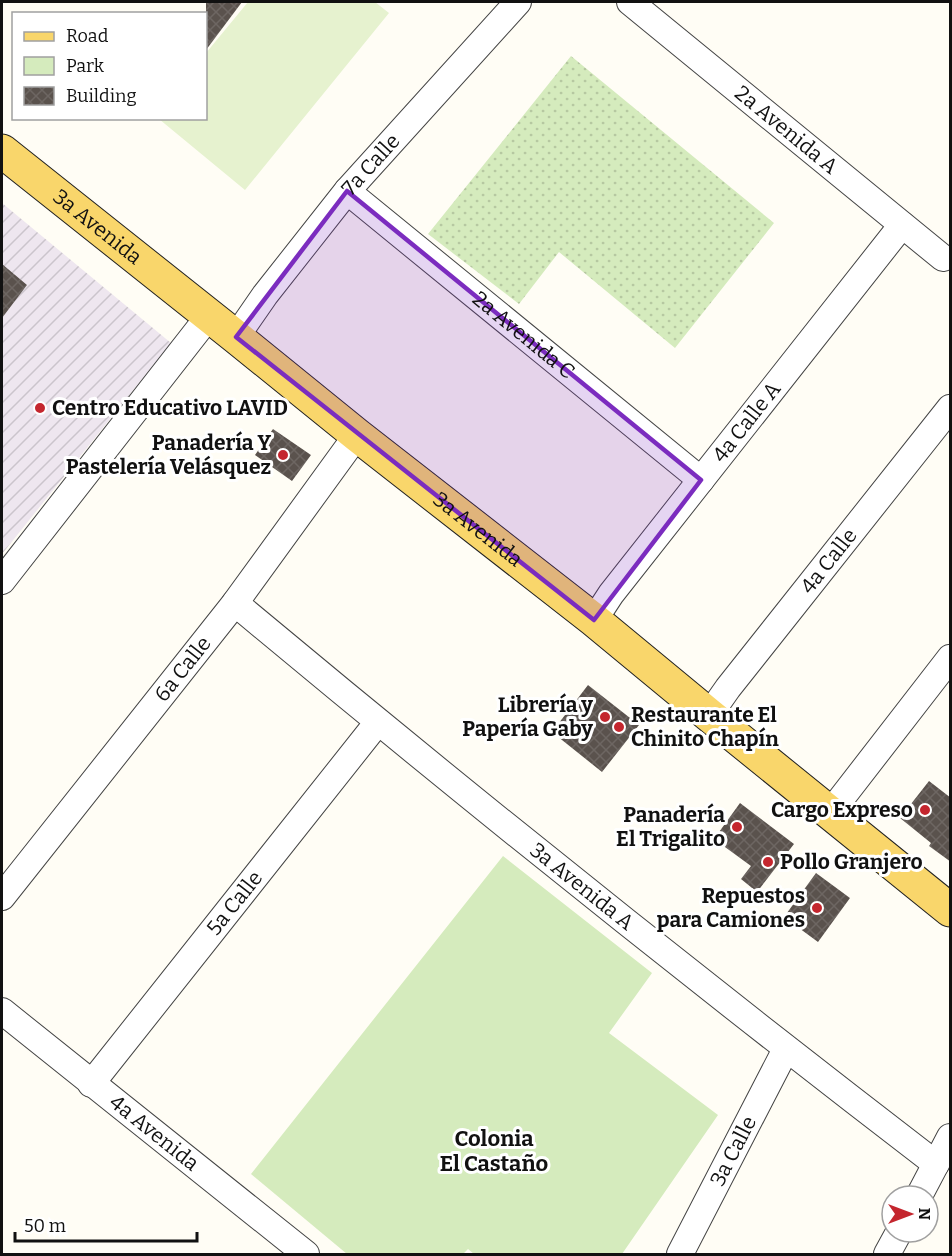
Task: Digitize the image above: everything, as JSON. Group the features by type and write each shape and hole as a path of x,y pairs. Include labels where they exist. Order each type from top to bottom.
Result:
{"main road":[{"name":"3a Avenida","path":"2,151 357,435 594,620 951,910"}],"street":[{"name":"7a Calle","path":"236,337 347,191 518,2"},
{"name":"2a Avenida A","path":"630,2 943,258"},
{"name":"2a Avenida C","path":"347,191 701,480"},
{"name":"4a Calle A","path":"594,620 611,594 902,225"},
{"path":"2,580 209,316"},
{"name":"4a Calle","path":"709,715 951,408"},
{"name":"6a Calle","path":"2,897 236,603 357,435"},
{"name":"3a Avenida A","path":"236,603 378,722 786,1049 936,1164"},
{"path":"830,813 951,658"},
{"name":"5a Calle","path":"91,1084 378,722"},
{"name":"4a Avenida","path":"2,1011 306,1254"},
{"name":"3a Calle","path":"680,1254 786,1049"},
{"path":"925,1184 951,1137"}],"highlighted area":[{"path":"347,191 701,480 594,620 236,337"}],"shaded area":[{"path":"2,203 171,343 2,554"}],"green space":[{"path":"248,2 375,2 389,13 245,190 160,120 207,120 207,52"},
{"path":"571,56 774,223 675,348 559,252 519,304 428,234"},
{"path":"503,856 652,973 609,1033 718,1115 622,1254 474,1254 468,1249 463,1254 347,1254 251,1174"}],"building":[{"path":"206,2 242,2 207,49"},
{"path":"2,264 27,285 2,318"},
{"name":"Panadería Y Pastelería Velásquez","path":"273,429 311,455 292,481 255,455"},
{"path":"588,685 639,725 602,772 552,732"},
{"name":"Cargo Expreso","path":"929,781 951,798 951,862 929,846 931,843 900,818"},
{"path":"740,803 794,844 757,892 741,879 751,866 714,839"},
{"name":"Repuestos para Camiones","path":"816,873 850,898 818,942 784,917"}],"place":[{"name":"Centro Educativo LAVID","path":"40,408"},
{"name":"Panadería Y Pastelería Velásquez","path":"283,455"},
{"name":"Librería y Papería Gaby","path":"605,717"},
{"name":"Restaurante El Chinito Chapín","path":"619,727"},
{"name":"Cargo Expreso","path":"925,810"},
{"name":"Panadería El Trigalito","path":"737,827"},
{"name":"Pollo Granjero","path":"768,862"},
{"name":"Repuestos para Camiones","path":"817,908"}],"district":[{"name":"Colonia El Castaño","path":"494,1150"}]}
